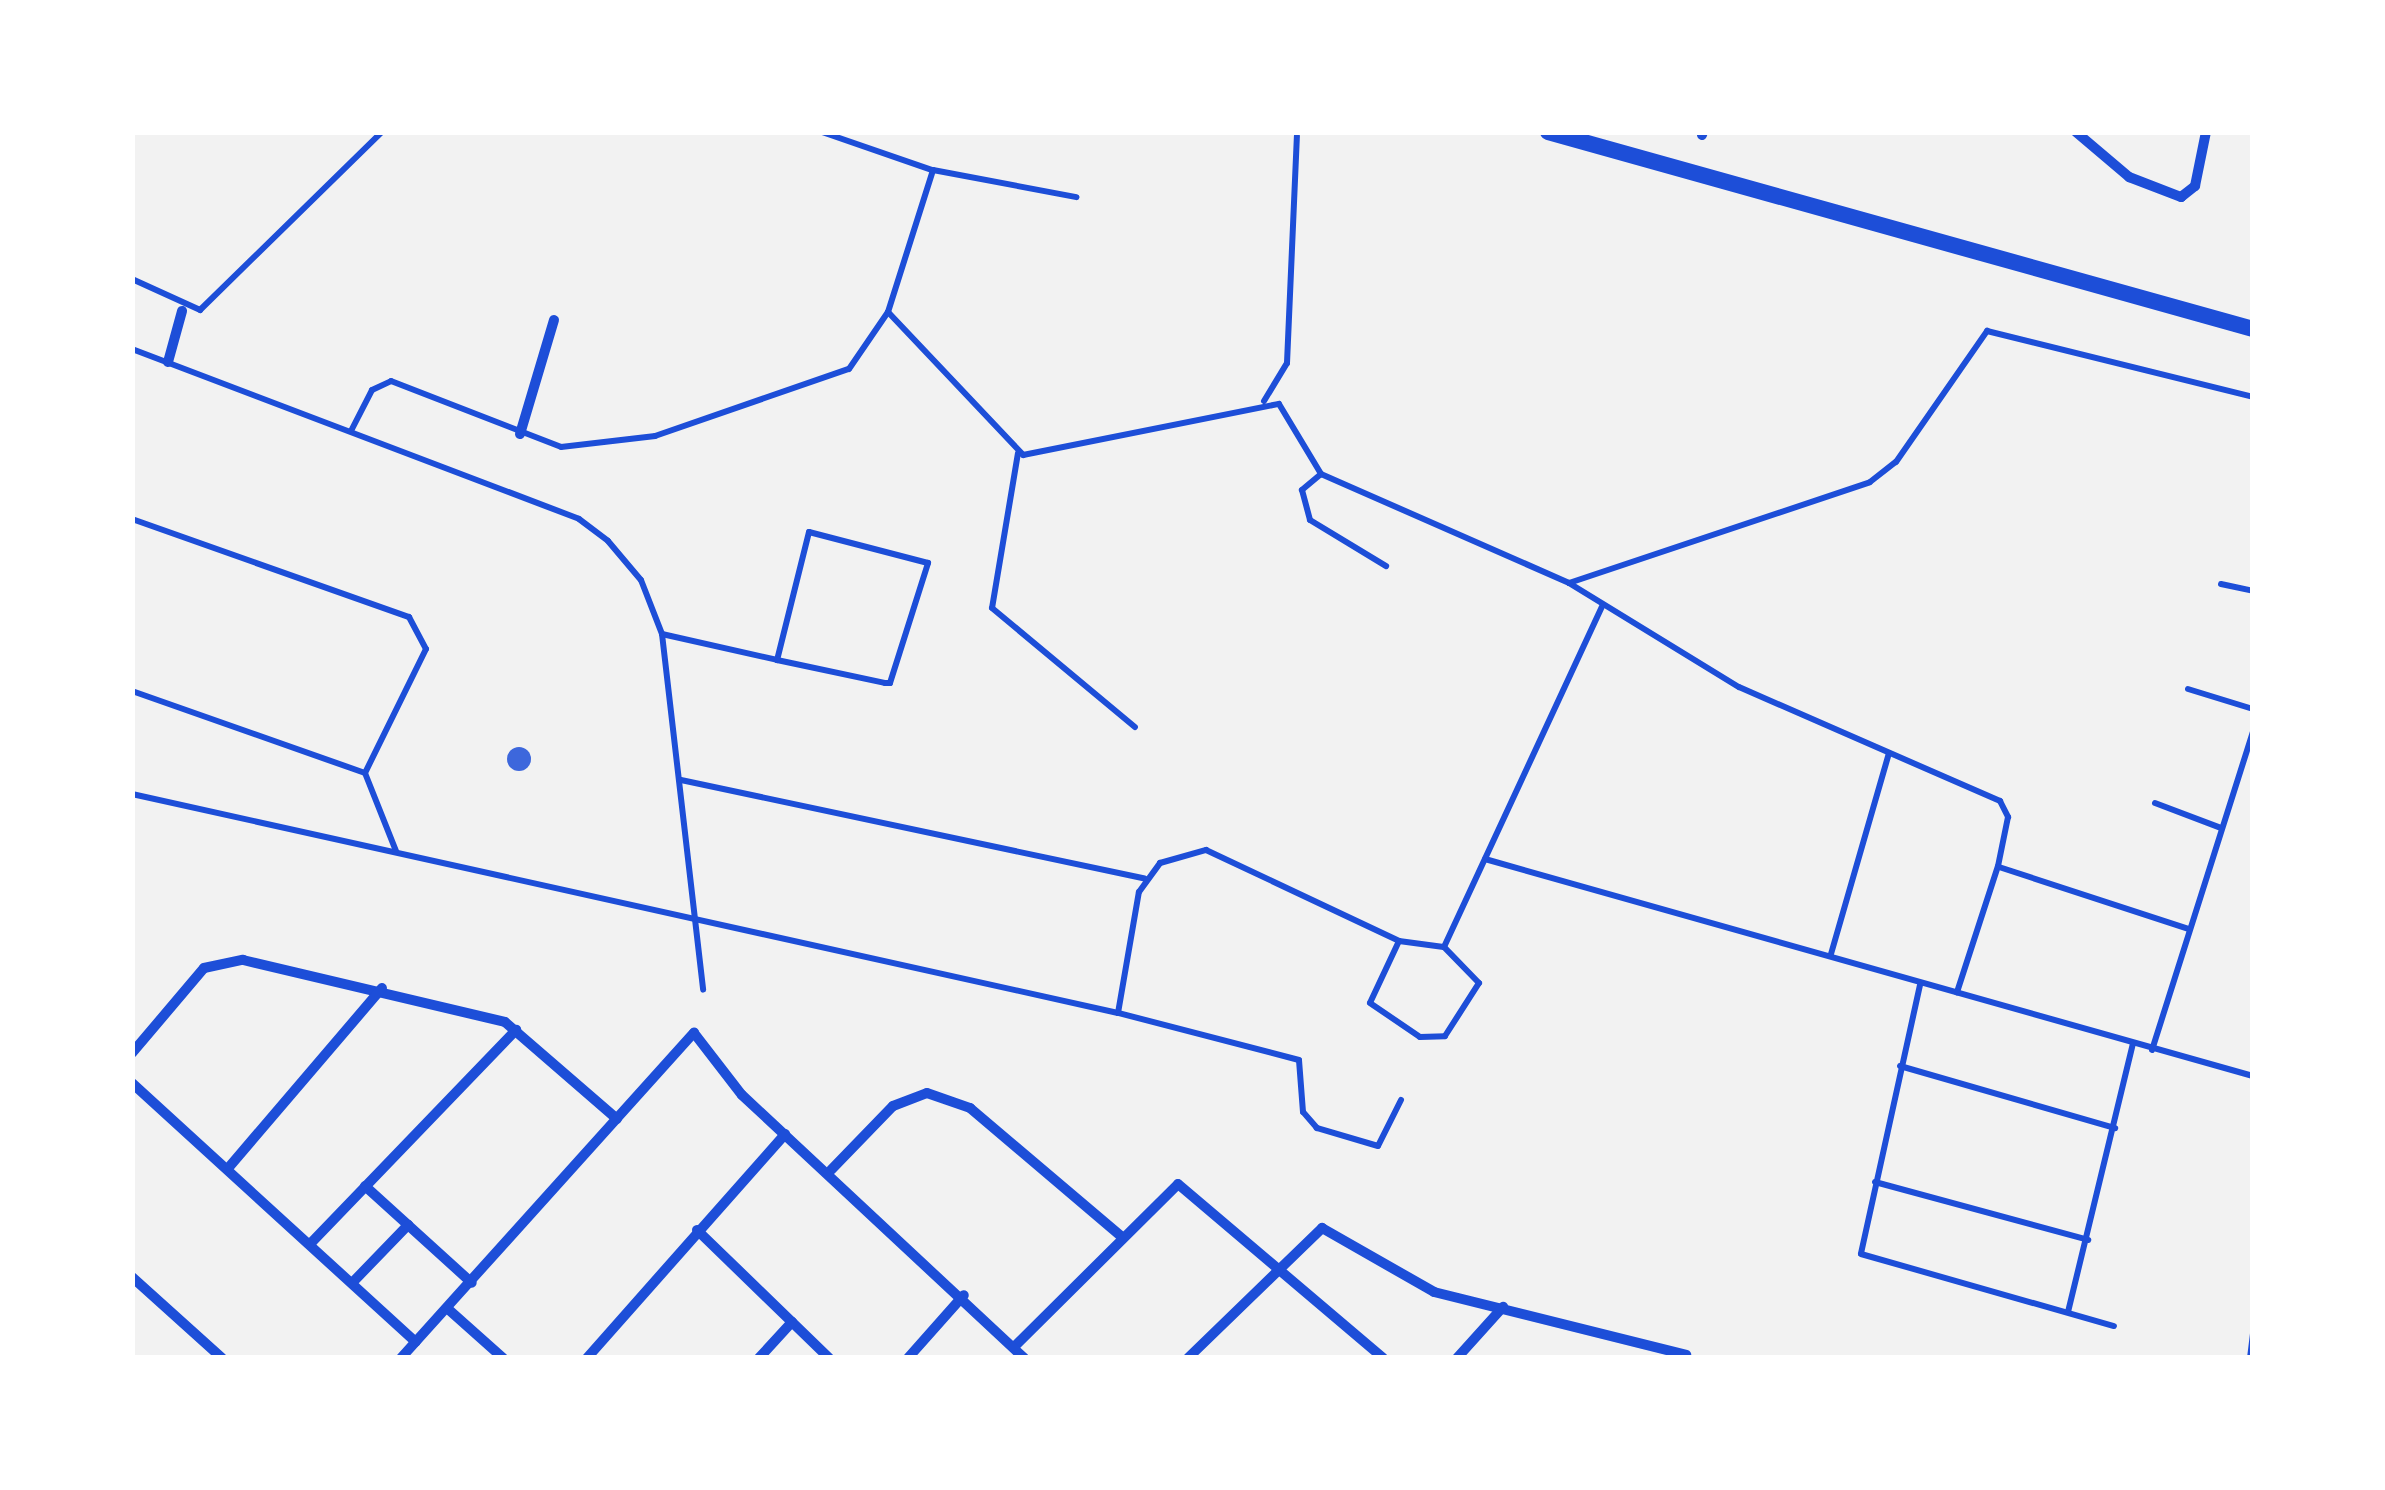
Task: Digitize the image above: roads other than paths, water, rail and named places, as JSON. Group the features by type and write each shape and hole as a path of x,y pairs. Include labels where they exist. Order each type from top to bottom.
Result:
{"main road":[{"path":"1548,132 2253,329"}],"street":[{"path":"2076,132 2129,177 2181,197 2195,186 2206,132"},
{"path":"168,362 182,310"},
{"path":"520,434 554,320"},
{"path":"132,1053 216,962 382,988 516,1030 617,1119"},
{"path":"230,1166 382,988"},
{"path":"311,1243 516,1030"},
{"path":"401,1358 694,1034 785,1134 964,1294 1024,1358"},
{"path":"132,1083 230,1166 416,1342"},
{"path":"830,1170 893,1106 927,1093 970,1108 1121,1236"},
{"path":"586,1358 785,1134"},
{"path":"1014,1347 1178,1184 1384,1358"},
{"path":"365,1186 472,1283"},
{"path":"352,1283 408,1225"},
{"path":"1188,1358 1279,1267 1331,1228 1424,1288 1686,1355"},
{"path":"697,1230 829,1358"},
{"path":"132,1276 222,1358"},
{"path":"908,1358 964,1294"},
{"path":"1457,1358 1503,1307"},
{"path":"448,1309 503,1358"},
{"path":"759,1358 792,1322"}],"lane":[{"path":"132,279 182,310 221,296 382,132"},
{"path":"822,132 933,170 1076,197"},
{"path":"1264,401 1287,363 1297,136"},
{"path":"351,431 373,390 391,382 520,434 583,449 740,409 850,369 888,312 933,170"},
{"path":"888,312 1018,454"},
{"path":"1569,583 1870,482 1988,331 2253,397"},
{"path":"132,349 594,528 641,580 662,634 681,780 688,917 703,990"},
{"path":"1018,454 1264,401 1294,416 1303,459 1321,475 1569,583 1739,687 2007,807 1998,866 1957,992"},
{"path":"1018,454 992,608 1136,727"},
{"path":"1321,475 1302,490 1310,520 1386,566"},
{"path":"132,519 419,626 426,650 365,773 396,851"},
{"path":"662,634 777,660 890,683 928,563 809,532 777,660"},
{"path":"2221,584 2253,591"},
{"path":"1444,947 1602,607"},
{"path":"2188,689 2253,709"},
{"path":"132,691 365,773"},
{"path":"2152,1049 2253,731"},
{"path":"1831,954 1889,753"},
{"path":"681,780 1144,879"},
{"path":"132,794 1118,1013 1292,1057 1306,1120 1335,1134 1382,1144 1401,1100"},
{"path":"2155,803 2221,828"},
{"path":"1118,1013 1144,879 1173,854 1206,850 1399,941 1444,947 1479,983 1434,1041 1370,1004 1399,941"},
{"path":"1485,860 2253,1076"},
{"path":"1998,866 2189,929"},
{"path":"1920,985 1860,1242 1867,1262 2114,1325"},
{"path":"2068,1312 2133,1044"},
{"path":"1900,1066 2114,1128"},
{"path":"1875,1182 2089,1240"},
{"path":"2250,1358 2253,1333"}]}
